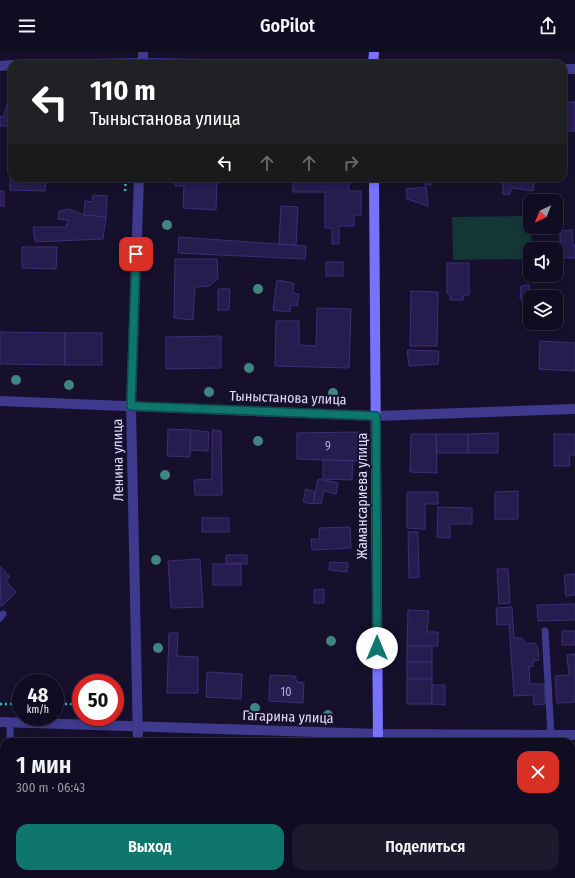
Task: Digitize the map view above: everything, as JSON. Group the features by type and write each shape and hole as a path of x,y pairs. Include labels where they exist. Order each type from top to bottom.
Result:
{"main road":[{"name":"Жамансариева улица","path":"374,182 378,738"}],"street":[{"name":"Ленина улица","path":"138,738 131,406 139,182"},
{"name":"Тыныстанова улица","path":"0,401 376,416 575,409"},
{"name":"Гагарина улица","path":"5,722 138,726 378,738 575,735"}],"lane":[{"path":"545,631 551,735"},
{"path":"5,722 9,738"}],"path":[{"path":"0,704 12,704"}],"green space":[{"path":"523,216 523,234 531,234 532,242 523,242 523,259 453,260 452,217"}],"building":[{"path":"8,100 8,126 0,126 0,117 4,116"},
{"path":"567,102 575,102 575,131 567,131"},
{"path":"10,182 46,182 45,191 10,190"},
{"path":"176,182 217,182 216,210 183,208 184,186 175,186"},
{"path":"293,182 349,182 349,191 361,191 361,215 354,215 354,226 339,226 339,244 332,244 332,228 325,228 325,192 293,192"},
{"path":"425,182 431,182 431,185 425,185"},
{"path":"503,182 534,182 533,191 512,188 509,195 503,194"},
{"path":"426,187 428,206 407,199 406,189"},
{"path":"0,191 4,191 4,206 0,206"},
{"path":"93,195 107,196 106,217 84,215 85,201 92,202"},
{"path":"281,206 298,207 296,245 279,244"},
{"path":"69,209 84,215 106,217 103,239 35,242 33,227 66,227 68,220 58,219 59,211"},
{"path":"572,230 573,245 575,245 575,258 563,258 563,242 560,242 560,234 563,234 563,231"},
{"path":"179,237 306,246 305,259 178,253"},
{"path":"22,247 57,247 56,269 22,268"},
{"path":"175,259 217,259 218,278 210,286 195,287 193,320 174,318"},
{"path":"326,262 343,262 343,276 326,276"},
{"path":"447,263 469,263 469,295 464,295 463,300 450,300 450,294 447,293"},
{"path":"277,280 294,283 293,293 299,294 297,306 291,305 290,312 273,310"},
{"path":"529,285 529,290 523,290 523,299 520,299 521,286"},
{"path":"218,289 230,289 229,310 218,310"},
{"path":"411,291 438,292 437,346 410,346"},
{"path":"317,308 351,309 349,368 275,366 276,321 299,321 299,345 316,346"},
{"path":"0,332 65,333 65,365 0,364"},
{"path":"65,333 102,333 102,365 65,365"},
{"path":"221,336 221,368 166,369 166,337"},
{"path":"540,341 575,343 575,371 539,369"},
{"path":"407,350 439,351 438,364 409,366"},
{"path":"168,429 191,430 190,457 167,456"},
{"path":"191,430 209,432 208,451 190,450"},
{"path":"212,430 221,431 222,495 195,495 194,480 212,479"},
{"path":"358,432 358,461 297,459 297,433"},
{"path":"498,433 498,453 468,453 468,434"},
{"path":"411,434 436,434 437,473 410,472"},
{"path":"436,434 468,434 468,453 437,453"},
{"path":"554,434 575,434 575,455 569,455 570,466 554,466"},
{"path":"323,460 353,461 352,480 323,479"},
{"path":"318,479 338,483 336,494 324,491 321,504 313,503"},
{"path":"306,489 315,492 313,504 303,502"},
{"path":"518,491 518,519 495,519 495,492"},
{"path":"407,492 438,492 438,504 425,504 425,529 407,528"},
{"path":"438,507 472,508 472,524 450,524 450,538 437,537"},
{"path":"202,518 229,518 229,532 202,532"},
{"path":"350,527 351,548 312,550 311,539 320,539 319,528"},
{"path":"408,532 418,532 419,577 409,578"},
{"path":"226,555 247,555 247,564 226,563"},
{"path":"200,559 203,607 171,608 168,561"},
{"path":"330,562 348,563 347,572 329,570"},
{"path":"213,564 241,564 241,585 213,585"},
{"path":"0,566 10,577 6,581 16,592 1,607"},
{"path":"497,569 508,569 510,603 499,604"},
{"path":"575,574 575,595 566,596 564,575"},
{"path":"324,589 324,603 314,603 314,590"},
{"path":"575,604 575,620 538,621 537,605"},
{"path":"512,607 514,638 522,638 526,644 535,643 538,648 539,660 533,661 533,666 529,667 530,684 544,684 545,704 534,705 533,695 514,696 509,624 497,625 496,608"},
{"path":"408,610 429,611 427,632 438,632 438,646 407,646"},
{"path":"562,631 575,631 575,645 562,645"},
{"path":"169,633 178,633 177,656 198,657 198,693 167,693"},
{"path":"407,646 432,646 432,662 407,662"},
{"path":"575,654 575,702 557,703 555,676 569,675 567,655"},
{"path":"407,662 432,662 432,679 407,679"},
{"path":"207,672 242,674 241,699 206,697"},
{"path":"270,675 295,676 297,682 304,683 303,703 269,701"},
{"path":"407,679 432,679 432,704 407,704"},
{"path":"432,685 445,685 445,705 432,704"}],"route":[{"path":"136,254 131,406 376,416 377,648"}]}
